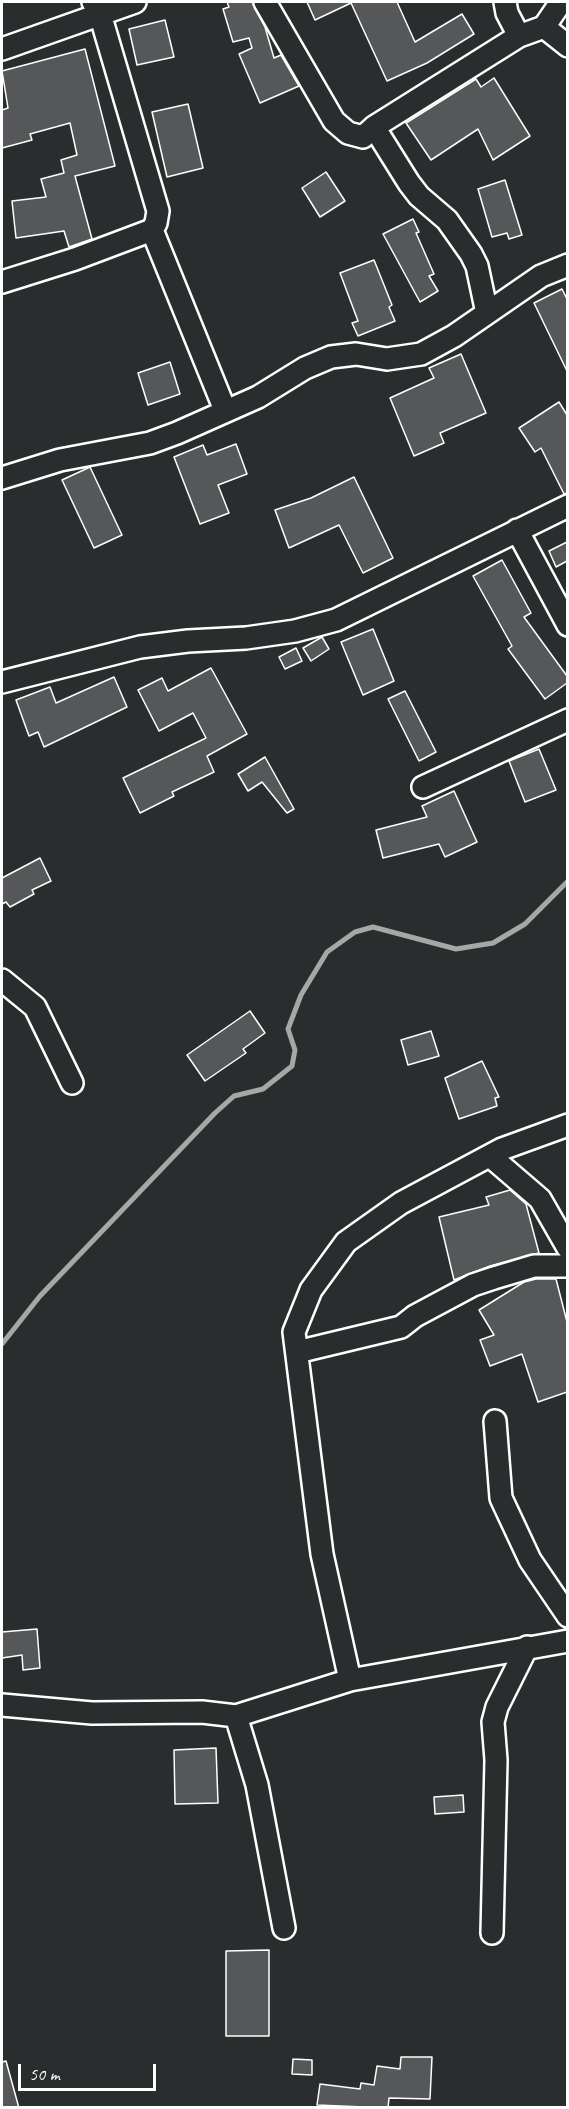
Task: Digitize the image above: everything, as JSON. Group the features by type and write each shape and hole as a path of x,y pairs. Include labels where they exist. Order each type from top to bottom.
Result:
{"street":[{"path":"2,49 96,8 135,2"},
{"path":"265,2 334,121 348,133 363,137 374,127 519,36 544,27 561,2"},
{"path":"506,2 507,13 519,36"},
{"path":"96,8 158,211 152,230 225,410"},
{"path":"544,27 567,46"},
{"path":"374,127 409,183 419,196 447,220 471,254 477,266 487,314"},
{"path":"2,282 75,259 152,230"},
{"path":"2,478 60,460 150,443 258,397 305,368 331,357 356,354 387,358 421,354 454,336 541,276 567,265"},
{"path":"2,682 140,647 188,641 256,637 295,631 336,620 567,506"},
{"path":"517,530 567,625"},
{"path":"423,786 567,720"},
{"path":"2,981 35,1007 72,1083"},
{"path":"350,1680 322,1554 294,1332 311,1290 346,1242 401,1203 490,1156 567,1125"},
{"path":"490,1156 540,1199 567,1248"},
{"path":"297,1352 401,1327 415,1316 473,1285 494,1278 534,1266 567,1266"},
{"path":"495,1421 501,1498 530,1560 567,1616"},
{"path":"2,1705 92,1713 202,1712 236,1716 350,1680 567,1641"},
{"path":"492,1934 496,1772 493,1722 497,1707 527,1647"},
{"path":"236,1716 257,1785 284,1928"}],"building":[{"path":"227,2 252,2 265,27 274,58 281,55 299,86 260,103 239,54 252,48 249,38 233,42 223,9 229,7"},
{"path":"307,2 397,2 415,42 462,14 474,34 427,63 387,81 351,3 315,20"},
{"path":"165,20 174,57 137,65 129,29"},
{"path":"85,49 115,166 75,176 92,239 69,247 64,231 16,238 12,201 46,197 41,179 64,173 61,160 77,155 70,123 30,134 32,140 2,148 2,110 8,108 2,71"},
{"path":"494,78 530,136 493,160 478,129 431,160 406,123 476,79 481,87"},
{"path":"188,104 203,168 167,177 152,112"},
{"path":"326,172 345,201 320,217 302,188"},
{"path":"505,180 522,235 509,239 507,233 492,237 478,189"},
{"path":"413,219 419,232 416,233 434,274 429,276 438,291 420,302 383,234"},
{"path":"374,260 392,305 389,307 395,321 358,336 352,323 358,321 340,273"},
{"path":"562,289 567,299 567,371 534,303"},
{"path":"461,354 486,413 440,433 444,443 414,456 390,398 434,378 429,368"},
{"path":"170,362 180,394 148,405 138,373"},
{"path":"559,402 567,415 567,493 564,494 541,448 535,452 519,428"},
{"path":"236,444 247,474 218,485 229,513 200,524 174,457 203,445 207,455"},
{"path":"90,467 122,535 94,548 62,480"},
{"path":"354,477 393,558 363,573 339,525 289,548 275,510 311,498"},
{"path":"567,542 567,561 556,567 549,551"},
{"path":"502,560 531,613 524,617 567,676 567,683 545,699 508,649 512,646 473,576"},
{"path":"373,629 394,681 363,695 341,642"},
{"path":"322,637 329,649 311,661 303,648"},
{"path":"296,648 302,661 285,669 279,657"},
{"path":"211,668 247,734 207,756 214,772 172,792 174,796 140,813 123,778 206,738 193,713 159,731 138,690 162,678 168,691"},
{"path":"114,677 127,707 44,747 38,732 29,736 16,700 50,687 56,703"},
{"path":"405,691 436,752 419,761 388,699"},
{"path":"539,749 556,790 525,802 509,761"},
{"path":"265,757 294,809 287,813 262,782 248,791 238,774"},
{"path":"454,791 477,842 445,857 439,844 383,858 376,830 427,817 422,806"},
{"path":"40,858 51,881 32,890 34,894 10,907 6,902 2,904 2,878"},
{"path":"250,1011 265,1033 243,1049 246,1053 205,1081 187,1055"},
{"path":"431,1031 439,1056 408,1065 401,1040"},
{"path":"482,1061 499,1097 495,1098 497,1106 459,1119 445,1078"},
{"path":"510,1190 526,1204 539,1253 490,1266 454,1280 439,1217 489,1205 486,1197"},
{"path":"536,1279 556,1279 567,1322 567,1392 538,1402 522,1354 490,1366 480,1340 494,1335 479,1310 524,1282"},
{"path":"37,1629 40,1668 23,1670 22,1655 2,1658 2,1632"},
{"path":"216,1748 218,1803 175,1804 174,1750"},
{"path":"463,1795 464,1812 435,1814 434,1797"},
{"path":"269,1950 269,2036 226,2036 226,1951"},
{"path":"401,2057 432,2057 430,2099 389,2098 388,2108 317,2105 320,2084 360,2089 361,2083 374,2085 377,2066 400,2069"},
{"path":"293,2059 312,2060 312,2075 292,2074"},
{"path":"6,2061 19,2108 2,2108 2,2062"}],"waterway":[{"path":"2,1344 40,1296 215,1113 234,1096 263,1089 292,1066 295,1050 288,1029 301,995 327,952 355,932 373,927 456,949 493,943 525,924 568,881"}]}
